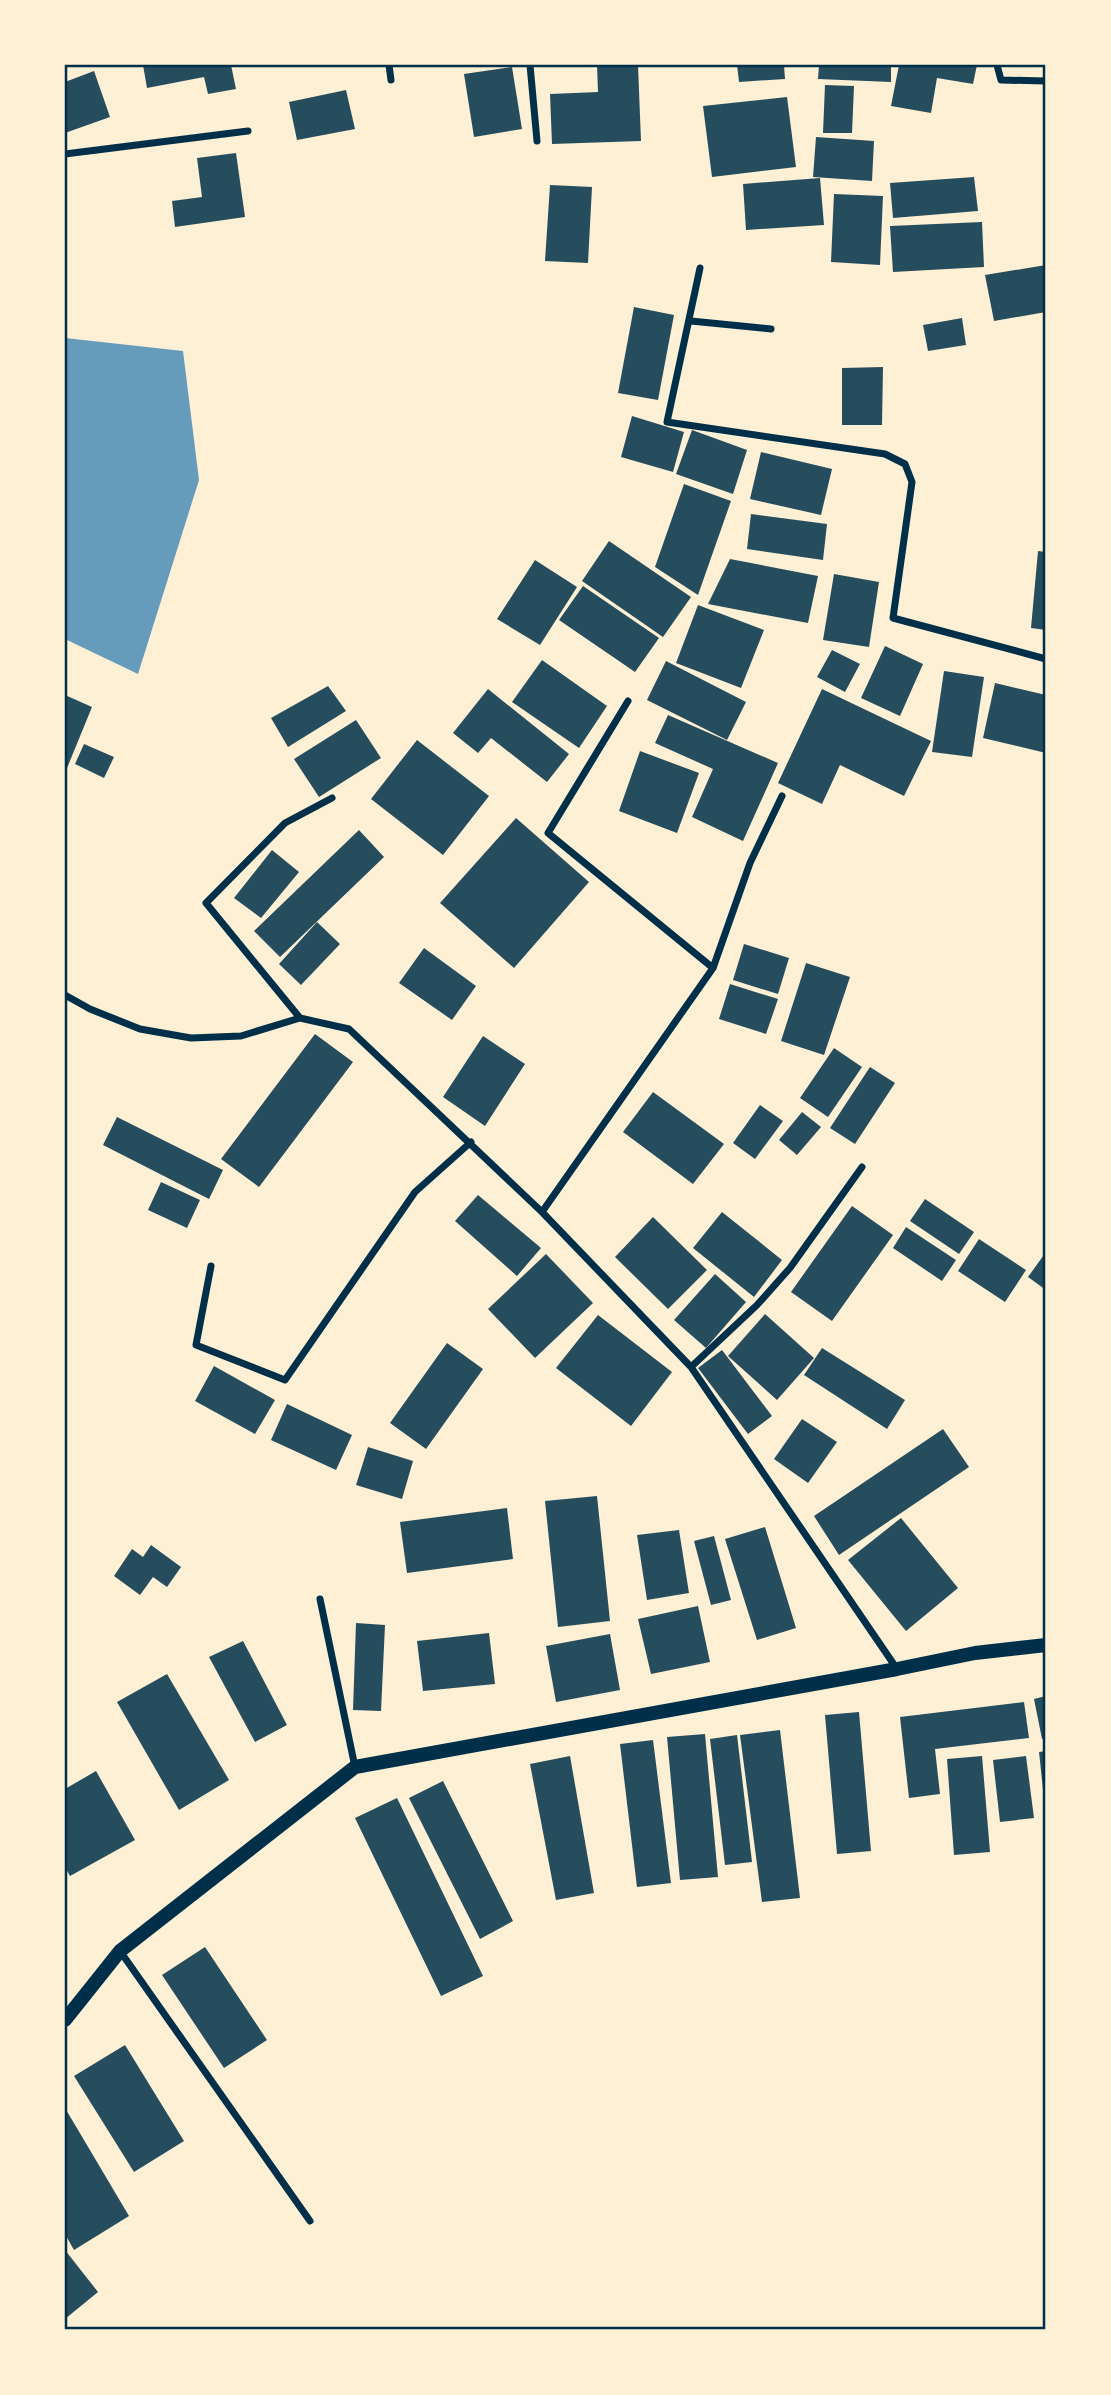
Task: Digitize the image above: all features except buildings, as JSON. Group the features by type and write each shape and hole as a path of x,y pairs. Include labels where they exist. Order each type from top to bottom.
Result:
{"main road":[{"path":"65,2020 120,1951 355,1767 975,1653 1046,1645"}],"street":[{"path":"389,65 391,80"},
{"path":"530,65 537,141"},
{"path":"998,65 1001,80 1046,81"},
{"path":"65,154 248,131"},
{"path":"700,268 691,321 667,422 885,453 905,464 912,482 893,618 1046,659"},
{"path":"691,321 771,329"},
{"path":"628,701 548,833 713,968"},
{"path":"542,1212 713,968 750,863 782,796"},
{"path":"300,1018 206,904 285,823 332,799"},
{"path":"65,995 90,1009 140,1029 191,1038 241,1036 300,1018 349,1029 542,1212 691,1367 897,1669"},
{"path":"211,1266 195,1345 285,1380 415,1192 471,1142"},
{"path":"691,1367 757,1305 790,1268 862,1167"},
{"path":"320,1599 355,1767"},
{"path":"120,1951 310,2221"}],"water":[{"path":"65,338 183,351 199,480 138,674 65,639"}]}
